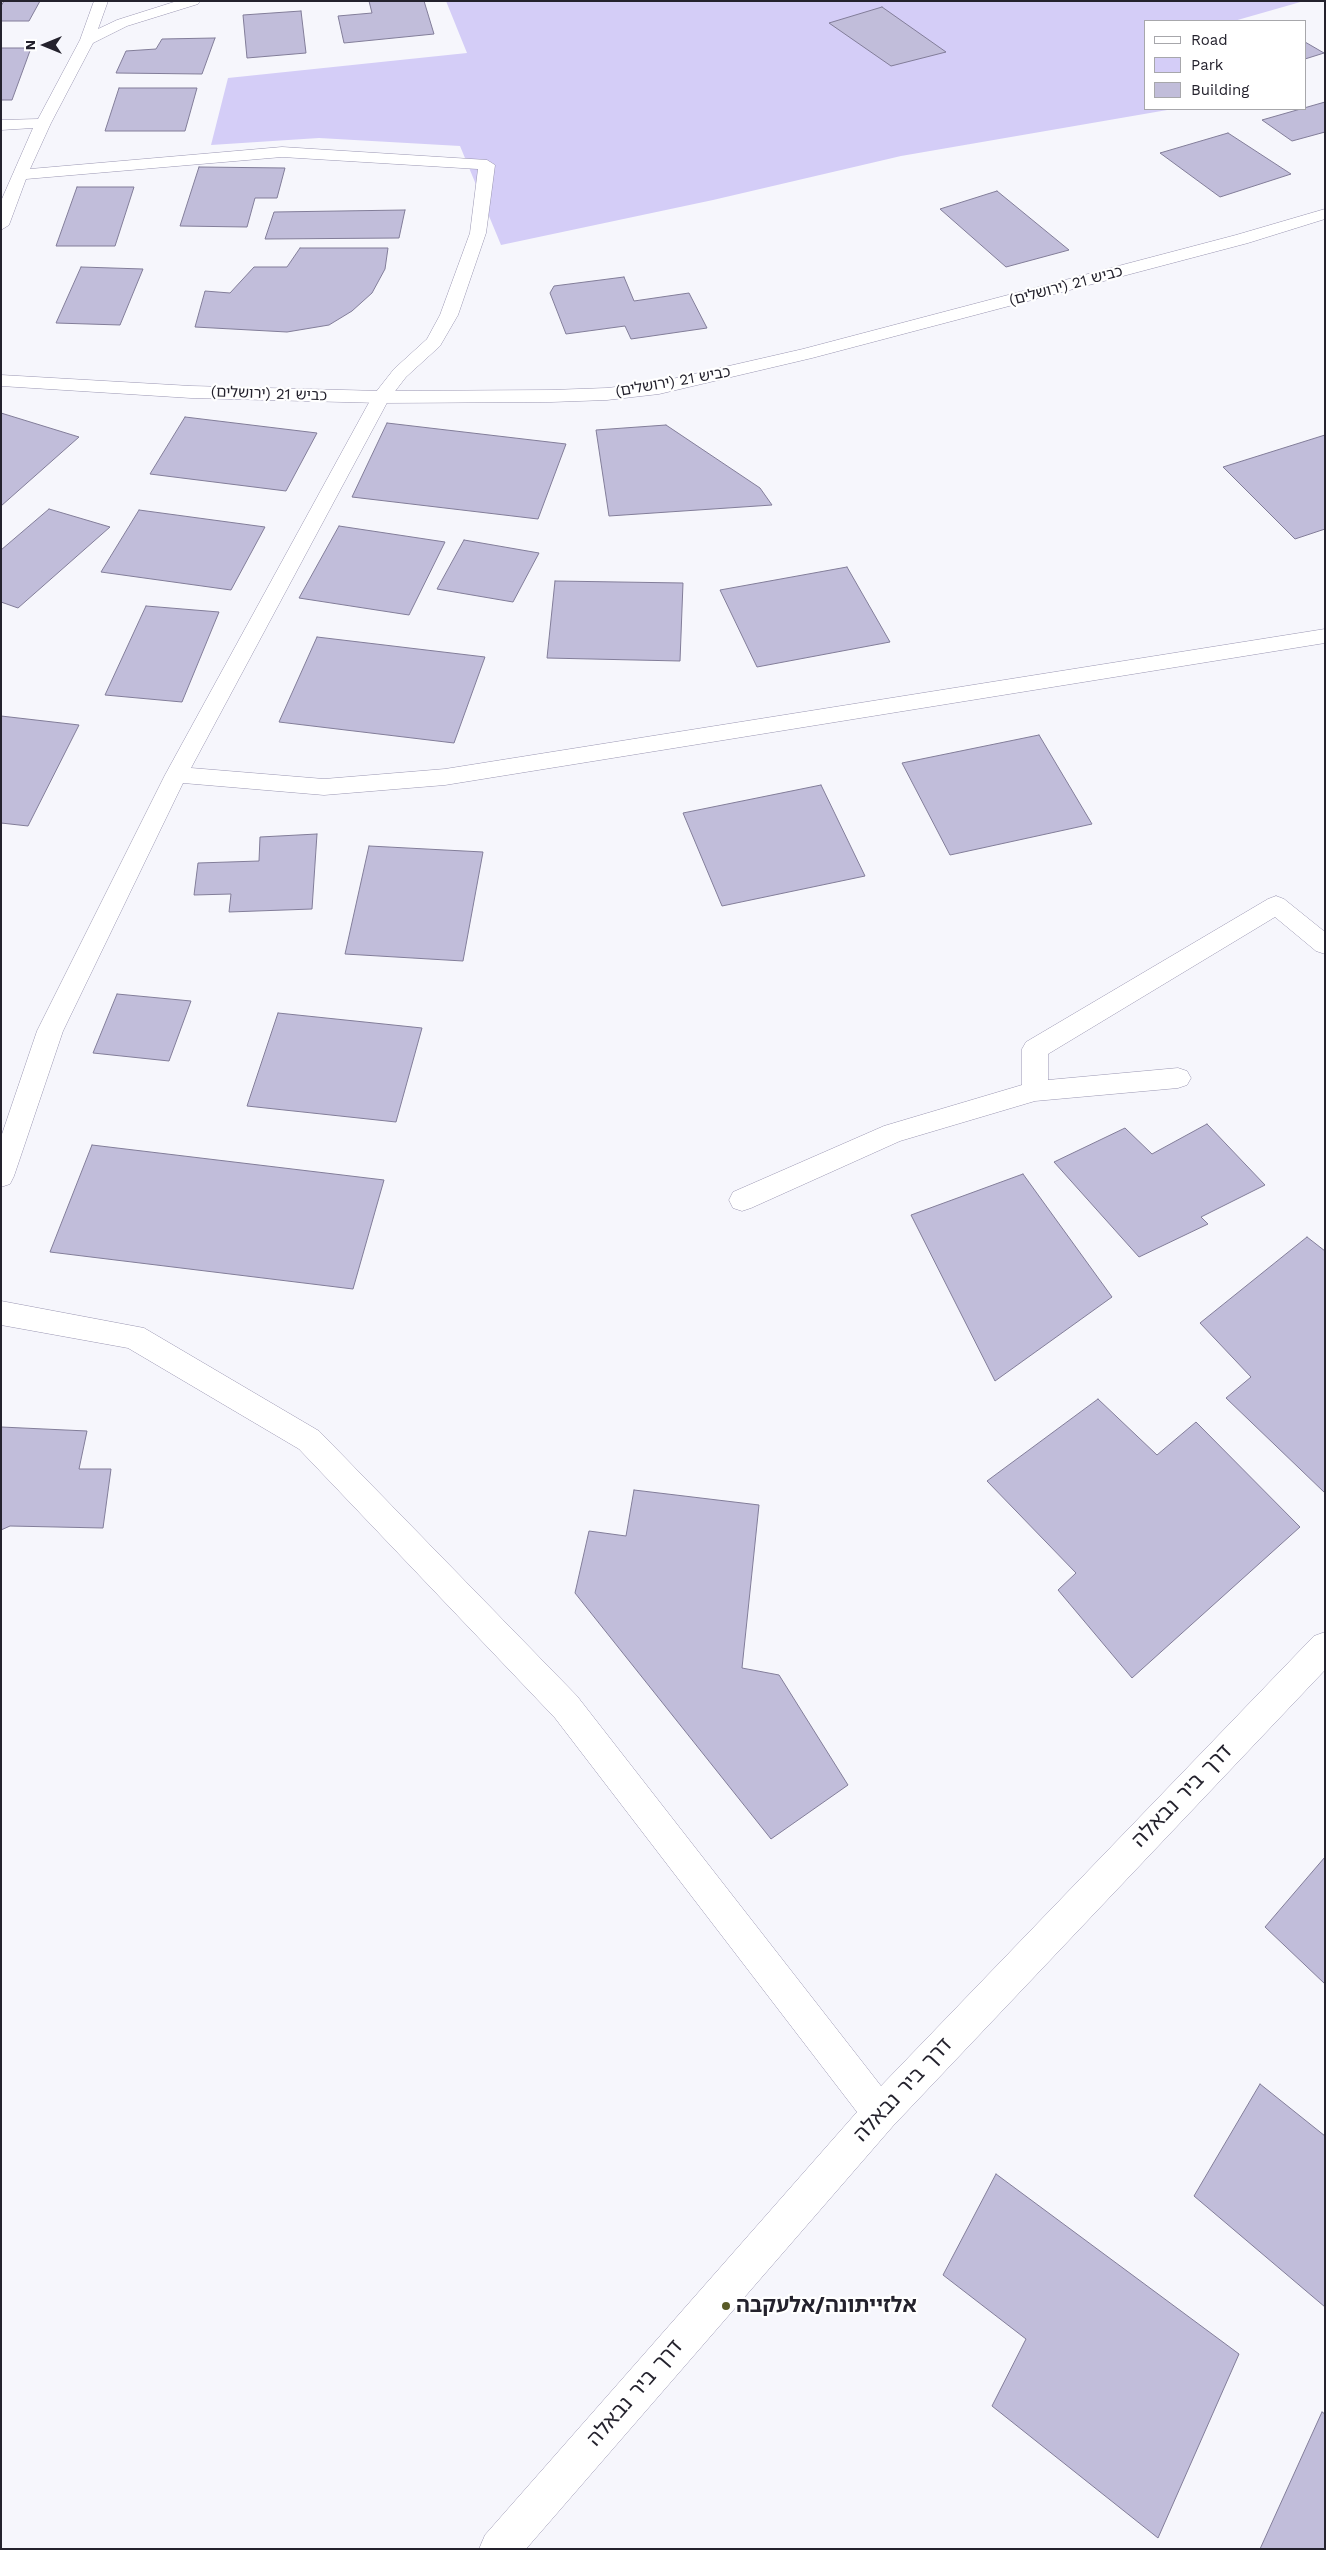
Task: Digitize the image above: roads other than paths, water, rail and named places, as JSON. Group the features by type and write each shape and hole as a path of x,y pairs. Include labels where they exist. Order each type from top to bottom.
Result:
{"street":[{"path":"1,225 19,175 43,123 87,40 101,1"},
{"path":"87,40 122,23 193,1"},
{"path":"1,126 43,123"},
{"path":"1,1176 50,1031 176,775 381,397 400,373 434,342 449,315 478,234 487,165 282,152 19,175"},
{"name":"כביש 21 (ירושלים)","path":"1,380 191,392 381,397 551,396 607,394 659,388 823,350 1242,239 1325,214"},
{"path":"176,775 324,787 445,777 1325,636"},
{"path":"1035,1091 1035,1049 1276,905 1325,945"},
{"path":"742,1200 893,1133 1035,1091 1178,1078"},
{"path":"5,1318 134,1337 309,1440 566,1707 880,2113"},
{"name":"דרך ביר נבאלה","path":"499,2549 880,2113 1325,1647"}],"place":[{"name":"אלזייתונה/אלעקבה","path":"726,2306"}]}
